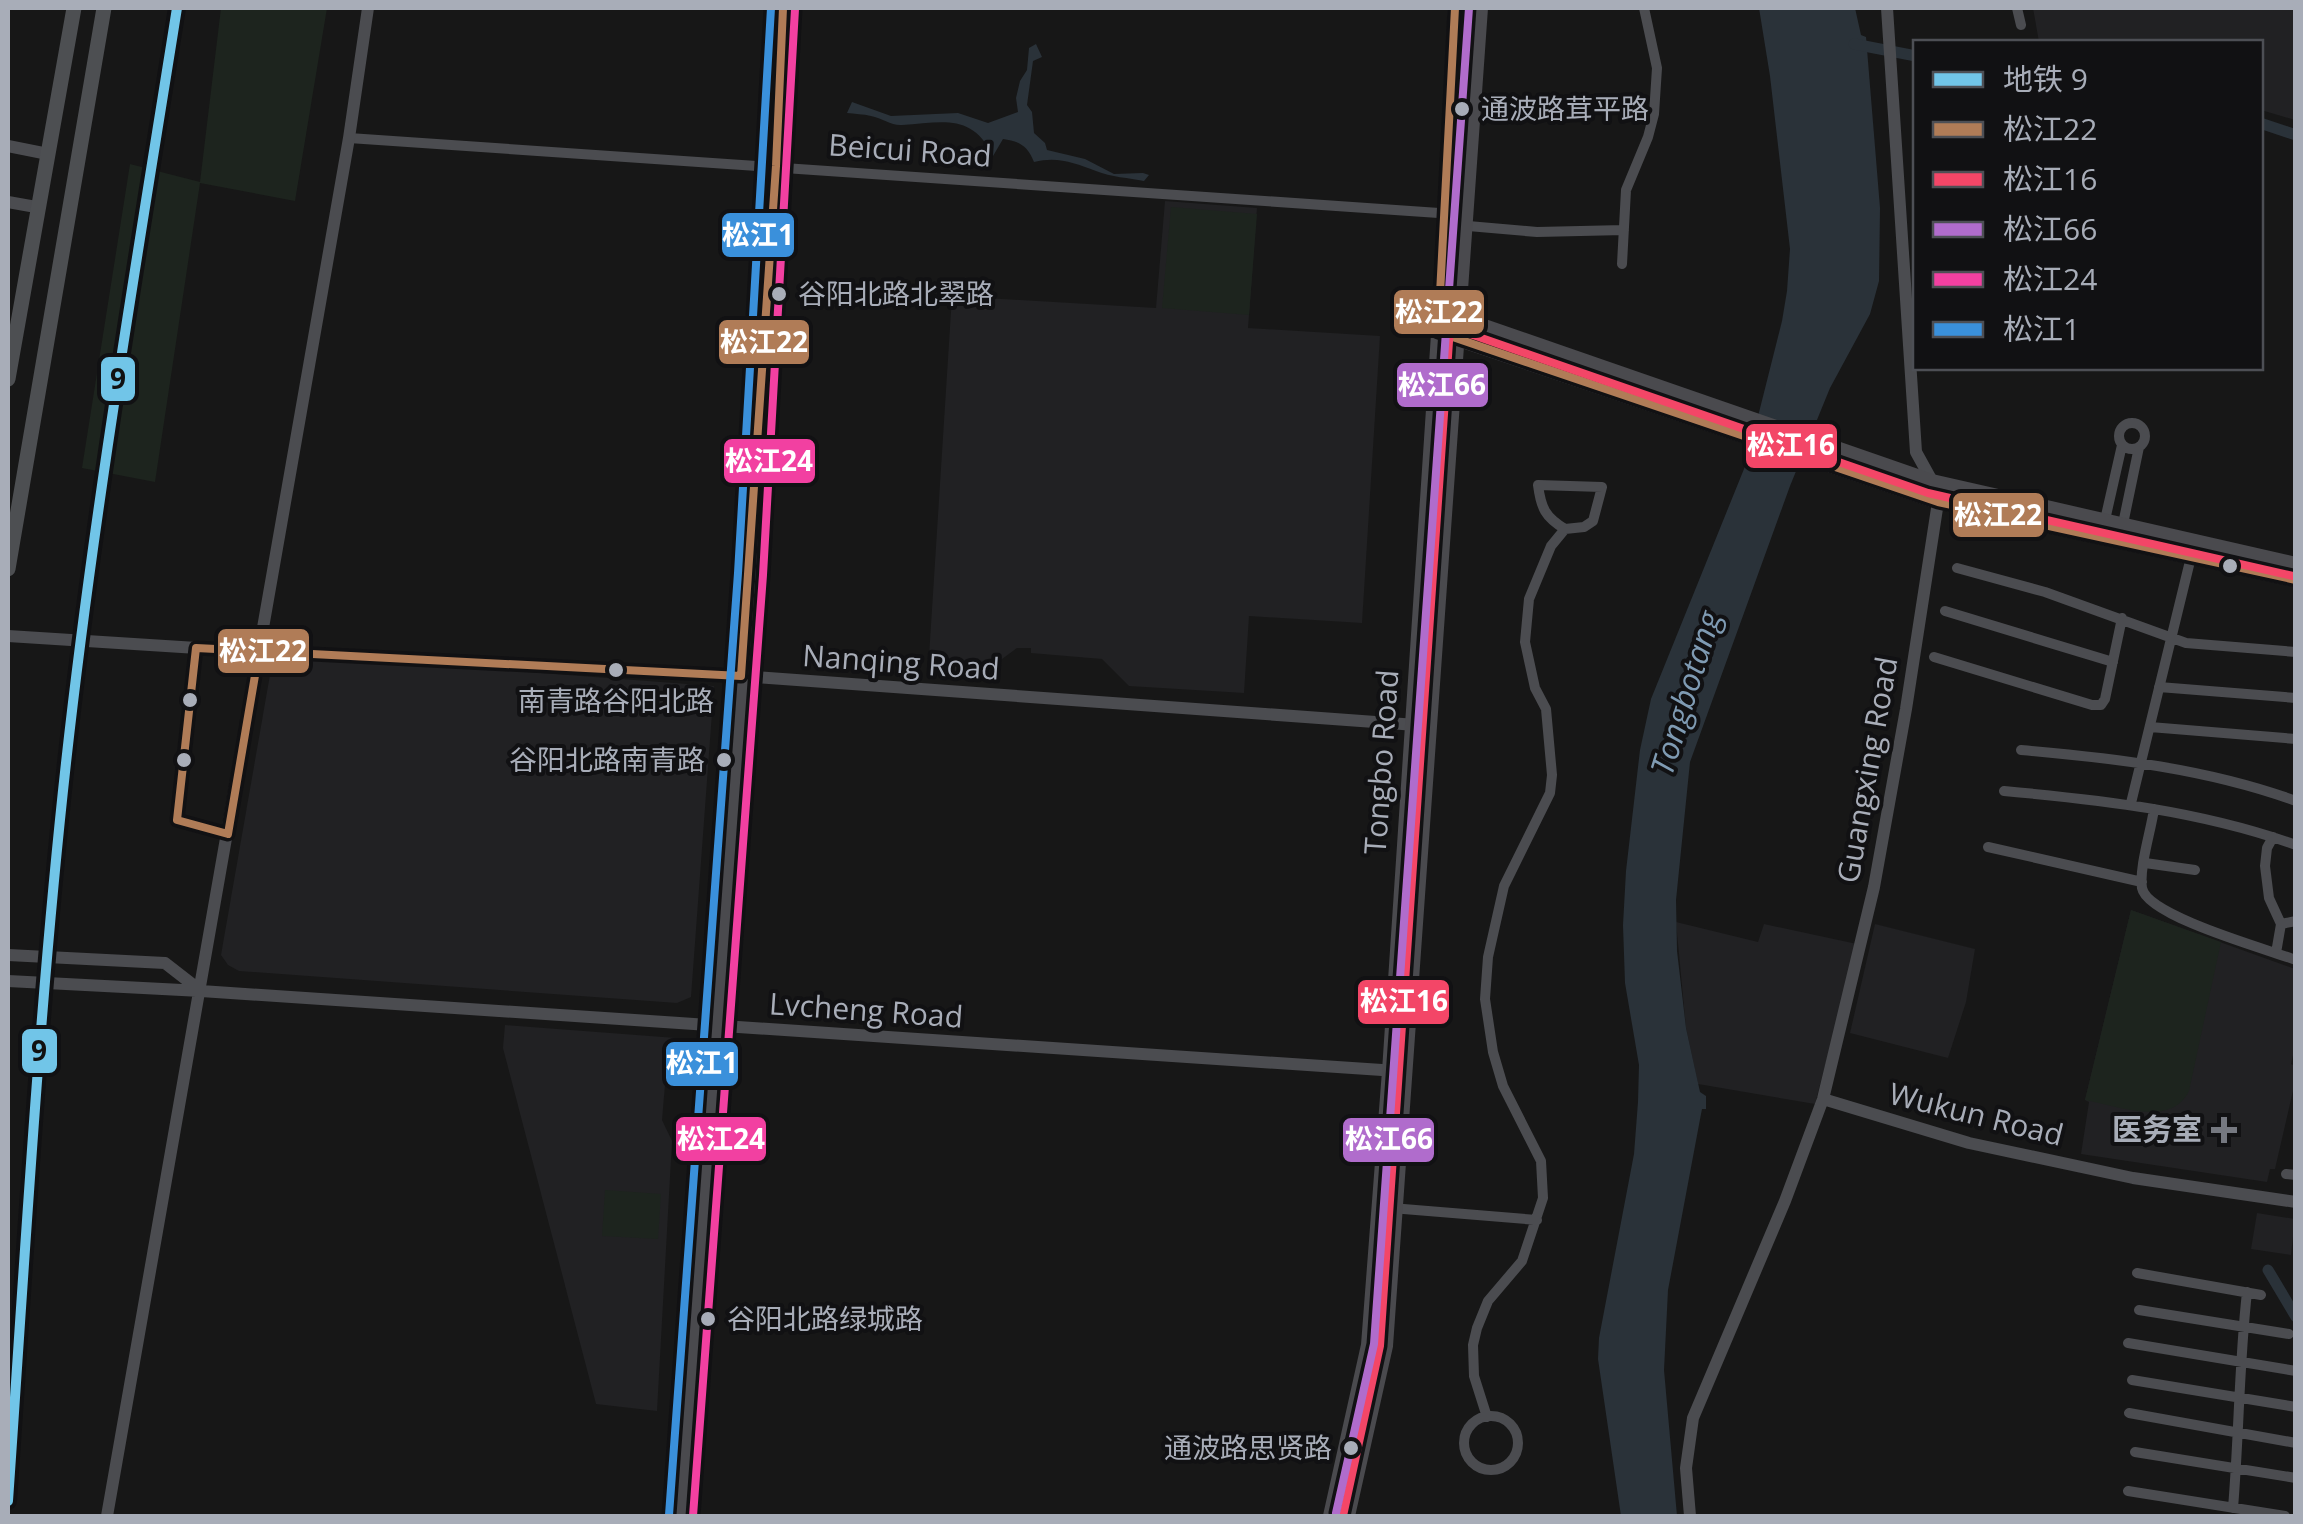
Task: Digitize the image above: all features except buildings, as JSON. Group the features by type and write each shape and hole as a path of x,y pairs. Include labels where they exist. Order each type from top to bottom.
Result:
{"main road":[{"path":"8,380 74,8"},
{"path":"8,569 104,8"},
{"path":"681,1516 742,676 783,8"},
{"name":"Tongbo Road","path":"1330,1516 1368,1345 1446,219 1454,8"},
{"name":"Tongbo Road","path":"1348,1516 1386,1346 1481,8"},
{"path":"1440,310 1932,481 2296,564"},
{"path":"1438,332 1938,502 2296,580"}],"street":[{"path":"108,1516 349,138 368,8"},
{"path":"1622,264 1626,190 1648,137 1658,68 1644,8"},
{"name":"Guangxing Road","path":"1690,1516 1686,1468 1693,1418 1785,1201 1823,1099 1874,886 1938,502 1916,452 1887,8"},
{"path":"2017,8 2021,26"},
{"name":"Beicui Road","path":"349,138 776,166 1467,220 1537,232 1624,230"},
{"path":"8,146 48,154"},
{"path":"8,202 36,207"},
{"path":"2105,520 2122,445 2120,432 2134,423 2146,436 2140,447 2123,524"},
{"path":"2122,445 2128,449 2140,447"},
{"path":"1487,1417 1474,1376 1477,1328 1488,1301 1522,1261 1543,1198 1541,1160 1497,1068 1484,999 1488,957 1504,886 1550,793 1552,776 1546,709 1534,688 1525,642 1529,599 1551,546 1565,529 1584,527 1593,521 1602,487 1538,485 1548,519 1565,529"},
{"path":"2131,803 2191,557"},
{"path":"1957,568 2045,592 2186,643 2296,652"},
{"path":"1945,611 2113,662"},
{"path":"1934,657 2092,706 2100,705 2105,699 2122,618"},
{"name":"Nanqing Road","path":"8,636 742,676 1430,726"},
{"path":"2160,687 2296,698"},
{"path":"2150,727 2296,739"},
{"path":"2022,750 2141,764 2244,782 2296,802"},
{"path":"2004,790 2131,803 2248,828 2296,845"},
{"path":"2154,810 2142,882 2147,898 2165,913 2296,960"},
{"path":"2273,837 2266,855 2268,891 2281,924 2276,953"},
{"path":"1988,847 2142,882"},
{"path":"2146,863 2196,870"},
{"path":"2281,924 2296,921"},
{"name":"Lvcheng Road","path":"8,955 165,964 201,991"},
{"name":"Lvcheng Road","path":"8,981 1408,1072"},
{"name":"Wukun Road","path":"1823,1099 1969,1143 2132,1178 2296,1202"},
{"path":"1378,1207 1537,1220"},
{"path":"2137,1273 2260,1295"},
{"path":"2233,1508 2247,1292"},
{"path":"2138,1310 2289,1334"},
{"path":"2128,1343 2296,1372"},
{"path":"2132,1380 2296,1407"},
{"path":"2129,1412 2296,1443"},
{"path":"1487,1417 1505,1420 1516,1433 1514,1458 1500,1469 1482,1469 1468,1458 1465,1450 1466,1432 1479,1419 1487,1417"},
{"path":"2135,1452 2296,1478"},
{"path":"2128,1491 2284,1516"}],"shaded area":[{"path":"221,8 327,8 295,201 200,183 155,482 82,468 130,164 200,182"},
{"path":"2033,8 2295,8 2295,120 2263,111 2263,40 2039,40"},
{"path":"1165,201 1257,208 1248,328 1380,336 1362,623 1249,616 1244,693 1129,686 1102,659 1031,653 1031,648 1017,648 979,676 928,672 952,296 1156,308"},
{"path":"1171,207 1257,214 1249,315 1162,308"},
{"path":"288,654 714,686 691,997 677,1003 239,971 228,965 221,955 271,669 276,660"},
{"path":"2131,910 2295,969 2296,1042 2291,1064 2295,1066 2295,1082 2275,1169 2270,1169 2267,1182 2081,1154 2089,1102 2085,1100"},
{"path":"2131,910 2221,942 2189,1091 2181,1102 2157,1112 2085,1100"},
{"path":"1676,922 1758,942 1764,924 1857,944 1815,1104 1698,1084 1686,1028"},
{"path":"1875,924 1975,949 1966,1002 1948,1058 1850,1033"},
{"path":"505,1025 676,1038 674,1067 666,1073 662,1120 672,1141 657,1411 596,1404 503,1048"},
{"path":"605,1190 661,1194 658,1239 602,1236"},
{"path":"2257,1213 2295,1219 2291,1255 2251,1249"}],"water":[{"name":"Tongbotang","path":"1759,8 1855,8 1861,35 1866,37 1880,208 1879,281 1870,314 1830,388 1790,486 1690,762 1676,900 1677,951 1686,1028 1700,1092 1706,1096 1706,1109 1702,1109 1668,1290 1664,1370 1677,1516 1621,1516 1598,1359 1634,1154 1638,1102 1639,1065 1625,983 1626,871 1640,750 1651,699 1746,464 1787,291 1790,249"},
{"path":"1036,44 1042,57 1033,61 1027,105 1032,112 1034,133 1047,150 1085,159 1114,174 1149,175 1144,181 1108,175 1066,161 1034,162 1026,148 1003,139 993,156 975,132 954,123 898,125 847,113 852,102 891,116 958,113 988,123 1018,112 1020,81 1027,70 1029,48"}],"waterway":[{"path":"1854,44 1913,55"},
{"path":"2263,124 2296,135"},
{"path":"2268,1270 2296,1317"}],"metro line":[{"name":"9","path":"8,1501 40,1039 66,763 103,479 177,8"}],"transit line":[{"name":"松江1","path":"669,1515 738,573 771,8"},
{"name":"松江22","path":"741,676 783,8"},
{"name":"松江22","path":"1455,8 1438,332 1938,502 2296,580"},
{"name":"松江66","path":"1336,1513 1374,1344 1469,8"},
{"name":"松江24","path":"693,1516 763,575 795,9"},
{"name":"松江16","path":"1343,1516 1380,1346 1450,327 1928,493 2293,576"},
{"name":"松江22","path":"259,652 228,834 177,820 196,648 741,676"}],"place":[{"name":"通波路茸平路","path":"1462,109"},
{"name":"谷阳北路北翠路","path":"779,294"},
{"name":"南青路谷阳北路","path":"616,670"},
{"name":"谷阳北路南青路","path":"724,760"},
{"name":"医务室","path":"2224,1130"},
{"name":"谷阳北路绿城路","path":"708,1319"},
{"name":"通波路思贤路","path":"1351,1448"}]}
